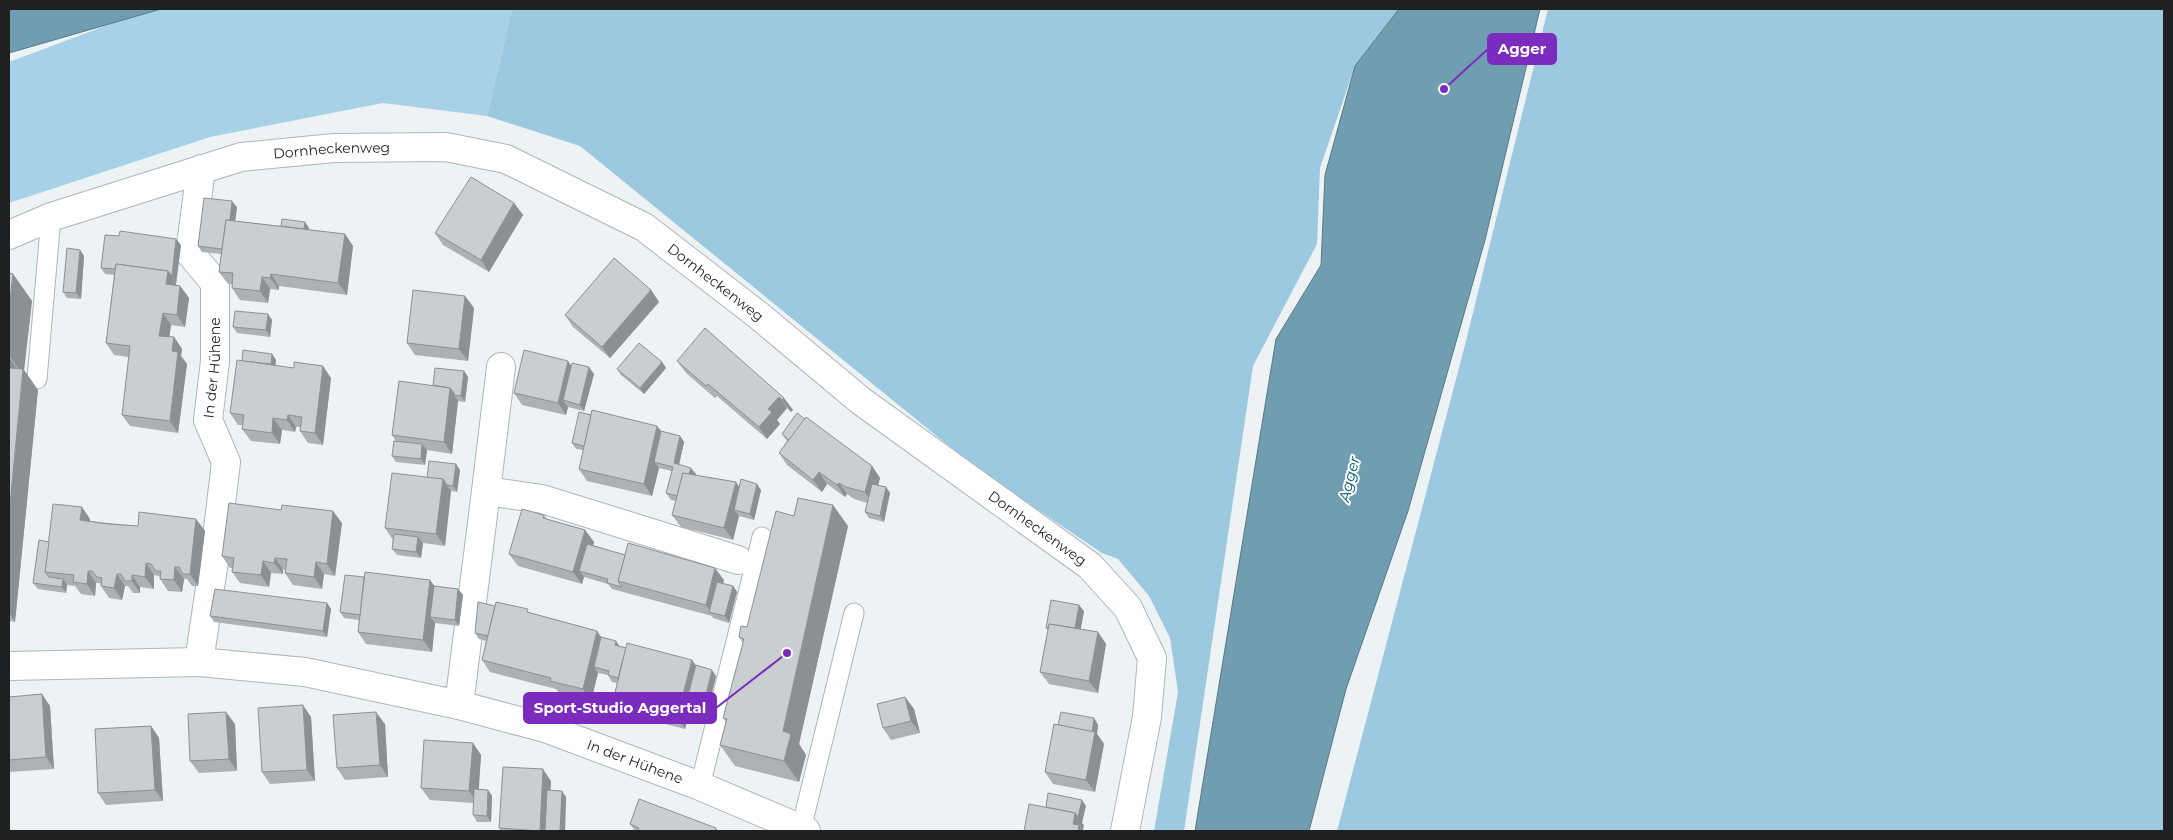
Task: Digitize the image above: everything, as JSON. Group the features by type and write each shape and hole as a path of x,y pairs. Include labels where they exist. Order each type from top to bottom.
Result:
{"street":[{"name":"Dornheckenweg","path":"9,235 51,217 240,158 334,148 446,147 506,159 644,226 758,315 861,401 1090,566 1128,608 1152,658 1147,717 1125,831"},
{"name":"In der Hühene","path":"199,662 226,462 208,420 215,361 215,282 190,253 201,169"},
{"path":"459,705 501,367"},
{"path":"486,491 542,499 738,560"},
{"name":"In der Hühene","path":"9,666 199,662 305,672 459,705 545,728 700,786 804,830"}],"lane":[{"path":"38,379 51,217"},
{"path":"700,786 762,537"},
{"path":"804,830 854,613"}],"shaded area":[{"path":"161,9 512,9 487,116 383,103 210,137 9,203 9,62 113,23"},
{"path":"512,9 1399,9 1355,66 1320,168 1317,244 1253,366 1184,831 1154,831 1178,692 1170,638 1149,596 1118,559 1102,553 976,468 580,146 487,116"},
{"path":"1548,9 2164,9 2164,831 1337,831 1465,345"}],"water":[{"path":"9,9 161,9 9,53"},
{"path":"1399,9 1540,9 1485,240 1408,511 1346,689 1309,831 1195,831 1276,339 1321,265 1325,175 1355,66"}],"building":[{"path":"471,177 514,203 481,260 435,233"},
{"path":"204,198 232,201 230,220 226,220 222,249 198,246"},
{"path":"282,219 305,222 304,229 281,226"},
{"path":"226,220 345,234 338,283 271,274 270,278 262,277 260,291 232,288 233,273 219,272"},
{"path":"120,231 176,239 172,276 168,271 116,264 115,269 101,268 105,235 119,236"},
{"path":"67,248 80,250 76,293 63,292"},
{"path":"614,258 651,290 602,347 565,315"},
{"path":"116,264 168,271 166,284 180,286 177,315 163,313 159,336 174,337 172,351 178,352 170,421 122,415 130,346 106,343"},
{"path":"9,273 13,274 9,310"},
{"path":"413,290 465,296 459,349 407,343"},
{"path":"235,311 268,314 266,330 233,327"},
{"path":"705,328 784,398 782,400 779,397 768,409 772,412 759,427 708,384 706,386 677,361"},
{"path":"639,343 662,362 640,388 617,369"},
{"path":"243,350 272,354 271,364 242,361"},
{"path":"524,350 568,361 558,403 514,393"},
{"path":"237,360 294,368 294,362 323,366 315,433 300,431 302,417 288,415 287,420 273,418 272,433 242,429 244,415 230,413"},
{"path":"572,363 589,367 580,405 563,400"},
{"path":"9,368 23,369 9,515"},
{"path":"435,368 464,371 461,396 454,395 450,388 433,385"},
{"path":"399,381 450,388 444,442 392,435"},
{"path":"592,410 657,426 644,484 579,469"},
{"path":"579,412 591,415 584,446 572,443"},
{"path":"797,413 805,419 789,440 782,434"},
{"path":"806,417 872,466 865,492 839,483 837,485 819,472 813,480 779,453"},
{"path":"661,431 680,436 674,463 691,468 689,474 683,473 677,496 666,493 673,467 654,462"},
{"path":"394,441 422,444 421,459 392,456"},
{"path":"429,461 456,464 453,486 447,485 443,479 427,478"},
{"path":"392,473 443,479 436,534 385,528"},
{"path":"683,473 736,482 724,528 672,515"},
{"path":"741,479 757,484 750,514 734,510"},
{"path":"872,484 886,487 880,516 865,512"},
{"path":"798,498 833,505 783,731 791,734 784,761 720,745 727,719 723,718 744,639 739,637 741,626 747,627 776,511 794,516"},
{"path":"229,503 281,510 282,505 333,511 327,564 316,562 314,577 285,573 287,559 275,558 274,563 263,561 261,575 232,572 234,558 222,556"},
{"path":"53,504 82,507 80,520 108,524 138,526 139,512 196,519 190,574 183,574 179,567 175,567 174,580 160,579 161,571 156,571 151,564 146,563 145,577 132,575 132,581 125,581 121,574 117,574 114,588 101,586 102,578 97,577 92,571 88,571 87,584 73,582 74,575 45,572"},
{"path":"522,509 544,515 543,518 585,530 573,572 509,554"},
{"path":"394,534 418,537 416,552 392,549"},
{"path":"39,540 49,542 45,572 49,577 63,579 62,587 33,583"},
{"path":"628,543 715,568 706,605 618,581"},
{"path":"587,544 625,555 618,581 622,587 607,583 608,579 579,571"},
{"path":"365,572 430,580 423,640 358,632"},
{"path":"345,575 364,577 360,615 340,612"},
{"path":"717,582 733,586 725,616 709,612"},
{"path":"434,586 458,589 455,620 430,617"},
{"path":"215,589 327,603 323,631 210,616"},
{"path":"1051,600 1079,605 1075,628 1049,624 1048,628 1046,628"},
{"path":"478,602 495,606 488,636 475,633"},
{"path":"496,602 528,609 527,612 597,631 583,689 550,681 551,678 482,660"},
{"path":"1049,624 1098,632 1089,681 1040,672"},
{"path":"601,637 616,641 615,645 626,648 618,678 608,675 609,671 594,667"},
{"path":"627,643 692,660 677,717 613,701"},
{"path":"696,665 712,670 705,699 688,695"},
{"path":"42,694 46,757 9,760 9,697"},
{"path":"905,697 911,721 883,728 877,704"},
{"path":"303,705 307,770 262,772 258,708"},
{"path":"226,712 229,759 190,761 188,714"},
{"path":"376,712 380,765 337,768 333,715"},
{"path":"1061,712 1094,718 1092,732 1058,725"},
{"path":"1054,724 1095,732 1086,780 1045,772"},
{"path":"151,726 155,790 98,793 95,729"},
{"path":"424,740 473,743 469,791 421,788"},
{"path":"503,767 543,769 540,831 499,828"},
{"path":"474,789 488,790 487,816 473,815"},
{"path":"547,790 562,791 560,831 545,831"},
{"path":"1048,793 1082,800 1078,817 1075,813 1046,807"},
{"path":"639,799 716,828 715,831 638,831 639,828 630,824"},
{"path":"1029,804 1075,813 1073,824 1079,825 1078,831 1024,831"}],"place":[{"name":"Agger","path":"1444,89"},
{"name":"Sport-Studio Aggertal","path":"787,653"}]}
